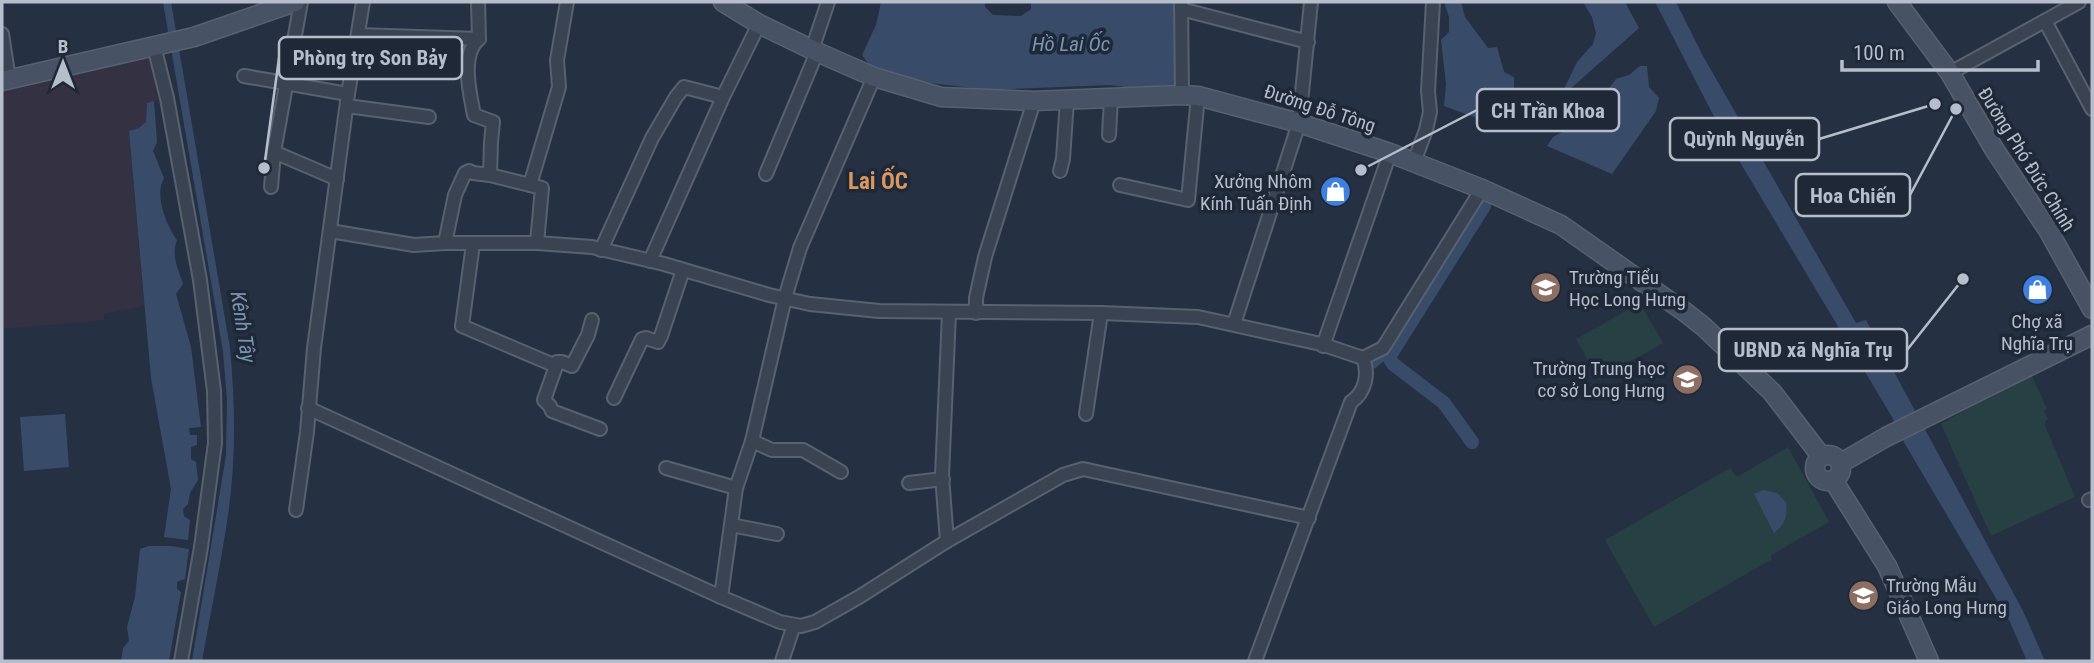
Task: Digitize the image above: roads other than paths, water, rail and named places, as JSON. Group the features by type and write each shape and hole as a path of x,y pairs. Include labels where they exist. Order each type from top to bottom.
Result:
{"main road":[{"path":"6,81 194,37 295,2"},
{"name":"Đường Đỗ Tông","path":"723,2 759,24 814,51 874,77 941,97 1034,101 1190,95 1299,122 1390,153 1482,189 1561,225 1685,312 1772,392 1821,456"},
{"name":"Đường Phó Đức Chính","path":"1897,2 1950,73 1994,149 2048,230 2092,309"},
{"path":"1841,463 2092,335"},
{"path":"1832,455 1841,463 1841,473 1833,480 1824,481 1817,475 1815,465 1821,456 1832,455"},
{"path":"1833,480 1887,566 1929,661"}],"street":[{"path":"271,187 285,82 301,2"},
{"path":"296,510 314,348 347,100 363,2"},
{"path":"478,2 479,39"},
{"path":"530,185 559,87 557,60 567,2"},
{"path":"765,174 814,51 828,2"},
{"path":"1234,324 1299,122 1311,2"},
{"path":"1414,162 1430,112 1428,91 1433,2"},
{"path":"1950,73 2079,2"},
{"path":"1121,185 1188,200 1190,95 1181,6 1308,42"},
{"path":"2045,21 2092,109"},
{"path":"650,261 723,97 759,24"},
{"path":"2,34 6,81"},
{"path":"358,36 479,39"},
{"path":"479,39 474,43 468,64 467,82 474,115 493,122 490,175"},
{"path":"155,46 200,280 214,391 215,443 201,547 181,661"},
{"path":"244,76 285,82 347,100 429,117"},
{"path":"721,597 736,488 752,441 800,248 874,77"},
{"path":"601,250 653,138 684,86 723,97"},
{"path":"1109,135 1111,98"},
{"path":"1060,171 1067,100"},
{"path":"976,313 976,298 985,257 1034,101"},
{"path":"274,152 337,179"},
{"path":"1323,346 1390,153"},
{"path":"445,243 455,195 465,173 469,171 542,188 537,243"},
{"path":"330,231 414,245 537,243 592,247 810,304 878,311 1101,313 1198,317 1363,358 1383,348 1482,189"},
{"path":"473,244 462,327 556,366"},
{"path":"614,398 642,339 658,342 683,270"},
{"path":"947,541 943,479 949,313"},
{"path":"1086,414 1101,313"},
{"path":"592,320 588,335 572,366 557,362 544,400 552,411 600,429"},
{"path":"1255,661 1351,402 1366,379 1367,369 1363,358"},
{"path":"308,408 721,597 780,622 801,626 815,622 859,597 947,541 1063,475 1083,469 1309,518"},
{"path":"752,441 772,450 803,450 841,472"},
{"path":"666,468 736,488"},
{"path":"909,483 943,479"},
{"path":"731,524 776,534"},
{"path":"782,661 794,625"}],"water":[{"path":"163,2 171,2 230,348 233,388 234,448 229,508 202,661 192,661 226,455 227,400 223,351"},
{"name":"Hồ Lai Ốc","path":"881,2 985,2 985,7 993,15 1021,16 1031,9 1031,2 1174,2 1178,94 1110,85 988,90 931,83 877,69 862,55 876,25"},
{"path":"1444,2 1461,2 1465,17 1488,48 1497,47 1504,72 1514,77 1514,111 1499,126 1444,106 1446,84 1441,40 1449,32 1449,17"},
{"path":"1583,2 1625,2 1639,28 1570,89 1564,89 1577,62 1593,44 1596,33 1592,17"},
{"path":"1655,2 1676,2 1703,56 1856,323 1866,320 2023,611 2045,661 2027,661 2010,622 1905,444 1892,417 1722,132"},
{"path":"1640,66 1647,66 1649,87 1659,98 1656,111 1612,174 1547,146 1553,137 1566,130 1586,109 1593,109 1616,79 1629,75"},
{"path":"154,101 157,142 153,151 164,178 160,193 163,210 177,240 175,257 183,284 176,294 191,347 201,427 189,428 190,435 197,435 197,445 191,447 191,459 196,462 198,480 190,493 188,504 183,509 184,516 190,520 188,540 164,537 171,489 151,378 129,131 146,122 147,103"},
{"path":"65,414 69,467 24,471 20,417"},
{"path":"1763,490 1777,493 1786,502 1785,519 1774,533 1754,494"},
{"path":"149,546 189,549 185,579 177,582 177,589 181,592 169,661 121,661 123,648 129,641 127,627 135,597 140,549"}],"waterway":[{"path":"1472,442 1444,403 1393,364 1389,357 1484,206"},
{"path":"1369,364 1393,345"}],"place":[{"name":"Quỳnh Nguyễn","path":"1935,104"},
{"name":"Hoa Chiến","path":"1956,109"},
{"name":"Phòng trọ Son Bảy","path":"264,168"},
{"name":"CH Trần Khoa","path":"1361,170"},
{"name":"Xưởng Nhôm Kính Tuấn Định","path":"1335,192"},
{"name":"UBND xã Nghĩa Trụ","path":"1963,279"},
{"name":"Trường Tiểu Học Long Hưng","path":"1546,288"},
{"name":"Chợ xã Nghĩa Trụ","path":"2037,290"},
{"name":"Trường Trung học cơ sở Long Hưng","path":"1688,379"},
{"name":"Trường Mẫu Giáo Long Hưng","path":"1863,596"}],"district":[{"name":"Lai ỐC","path":"878,181"}],"water label":[{"name":"Kênh Tây","path":"243,327"}]}
